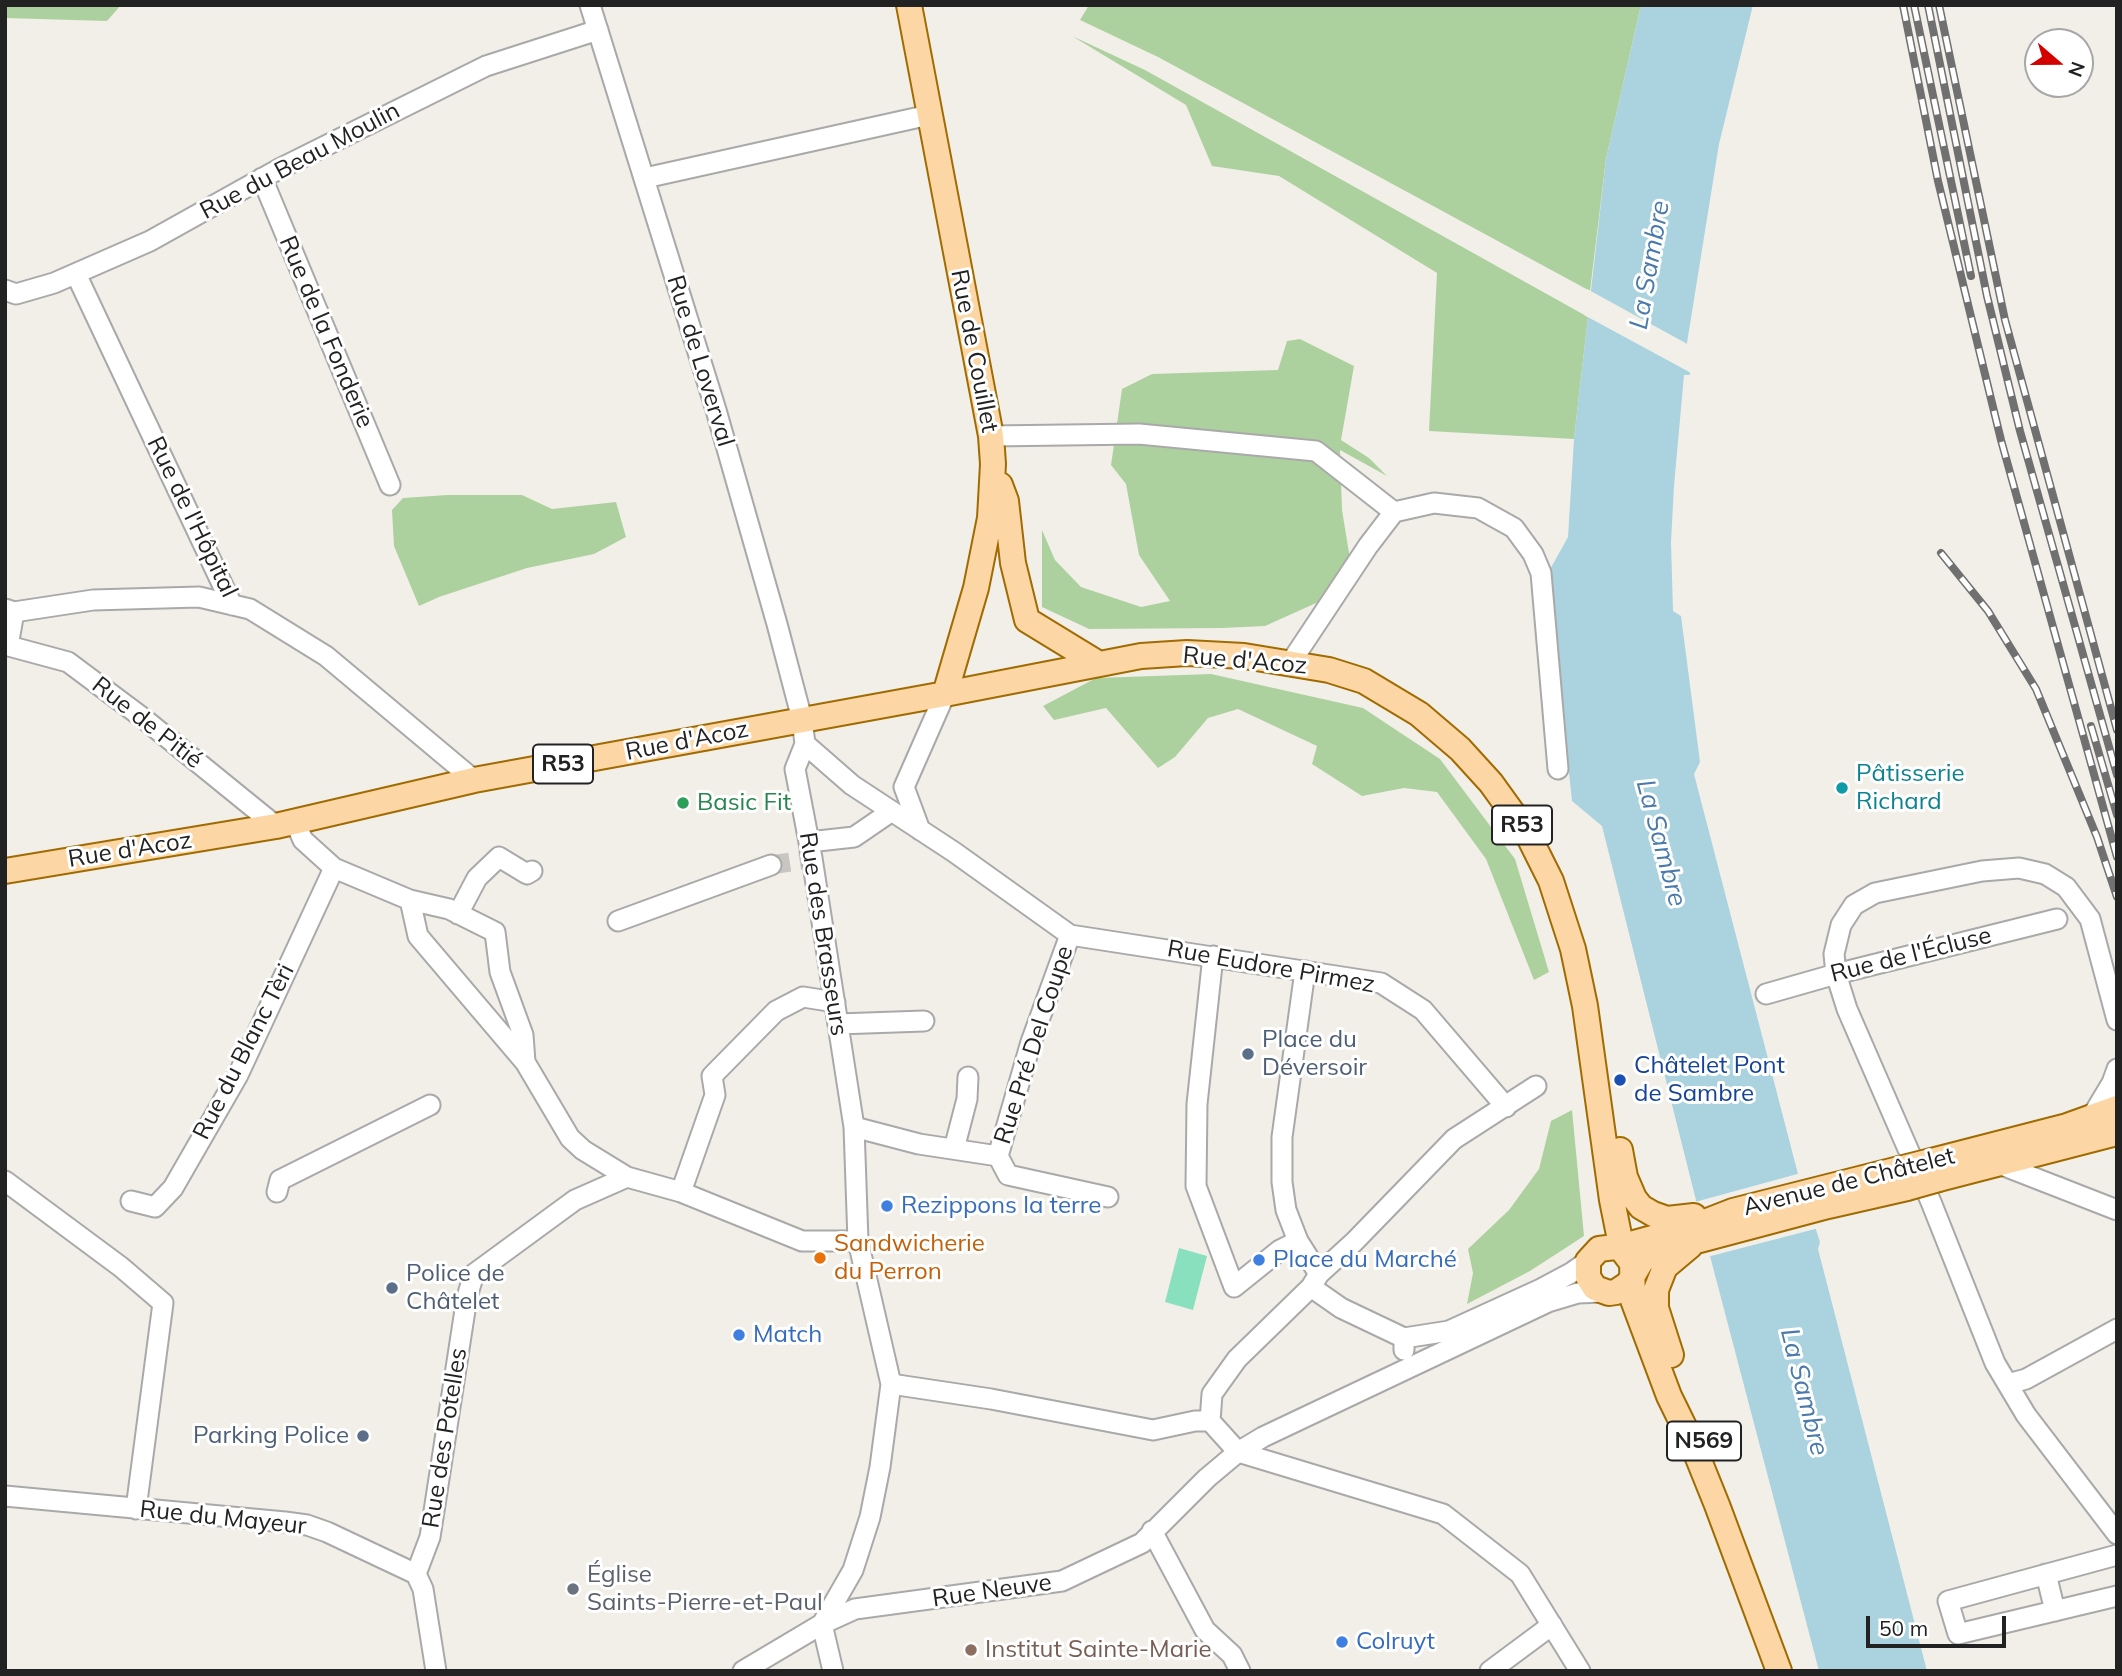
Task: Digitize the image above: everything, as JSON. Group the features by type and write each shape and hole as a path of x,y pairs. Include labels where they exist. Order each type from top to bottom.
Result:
{"main road":[{"name":"Rue de Couillet","path":"909,5 991,436 993,464 988,530 976,588 945,694"},
{"path":"993,464 1006,501 1013,563 1027,620 1100,664"},
{"name":"Rue d'Acoz","path":"5,871 286,824 474,780 1141,656 1187,653 1244,656 1291,662 1364,681 1419,714 1460,749 1491,783 1527,833 1552,881 1573,949 1586,1006 1594,1066"},
{"name":"N569","path":"1594,1066 1619,1142 1625,1177 1634,1198 1641,1207 1653,1214 1692,1228 1665,1267 1656,1290 1656,1308 1662,1332 1751,1571 1777,1663"},
{"name":"R53","path":"1594,1066 1612,1200 1622,1250 1632,1263 1633,1300 1669,1396 1697,1455 1777,1663"},
{"name":"R53","path":"1591,1257 1599,1239 1594,1169 1594,1066"},
{"name":"Avenue de Châtelet","path":"1591,1257 1607,1247 1622,1250 1634,1243 1692,1228 1935,1170 2117,1108"},
{"name":"Avenue de Châtelet","path":"1935,1170 1999,1164 2117,1133"},
{"name":"Avenue de Châtelet","path":"1602,1292 1623,1289 1642,1260 1692,1228 1733,1211 1825,1197"},
{"path":"1591,1257 1588,1276 1595,1288 1602,1292"}],"street":[{"name":"Rue de Loverval","path":"590,5 716,410 802,719 805,744"},
{"name":"Rue du Beau Moulin","path":"5,290 16,294 76,274 150,241 262,178 486,66 598,30"},
{"path":"645,178 929,115"},
{"name":"Rue de la Fonderie","path":"262,178 390,485"},
{"name":"Rue de l'Hôpital","path":"76,274 232,605 250,609 326,656 474,780"},
{"path":"991,436 1139,434 1316,451 1394,513"},
{"path":"1291,662 1367,546 1394,513 1434,503 1478,508 1514,528 1533,554 1541,573 1558,769"},
{"path":"7,645 10,611 93,600 199,597 232,605"},
{"name":"Rue de Pitié","path":"7,645 68,662 286,824 334,868 410,900 449,909 495,932 500,972 523,1035 525,1062"},
{"path":"920,830 904,787 945,694"},
{"path":"805,744 852,785 1070,934"},
{"name":"Rue des Brasseurs","path":"805,744 795,769 854,1127 858,1241 891,1384"},
{"path":"808,853 854,837 892,811"},
{"path":"458,914 477,877 499,857 527,874 532,871"},
{"path":"618,921 771,865"},
{"name":"Rue du Blanc Tèri","path":"131,1201 155,1208 173,1188 238,1075 334,868"},
{"path":"2117,1020 2090,919 2066,887 2054,878 2031,869 1982,871 1875,893 1854,905 1841,925 1834,954 1836,974 1847,1009 1930,1199 1995,1363 2026,1415 2117,1534"},
{"path":"410,900 418,936 525,1062 570,1138 583,1150 627,1177 681,1192 802,1241 858,1241"},
{"name":"Rue de l'Écluse","path":"1766,994 2057,919"},
{"name":"Rue Eudore Pirmez","path":"1070,934 1381,983 1423,1010 1506,1107"},
{"name":"Rue Pré Del Coupe","path":"998,1156 1031,1042 1070,934"},
{"path":"1213,956 1197,1104 1196,1186 1234,1287 1280,1250 1298,1241"},
{"path":"1305,971 1282,1138 1286,1210 1315,1281 1341,1308 1404,1338 1404,1368"},
{"path":"681,1192 715,1095 712,1076 776,1011 803,997 835,1002"},
{"path":"838,1024 924,1021"},
{"path":"2091,1118 2112,1083 2117,1069"},
{"path":"954,1149 967,1099 968,1077"},
{"path":"1536,1086 1454,1139 1237,1359 1212,1394 1210,1421 1238,1452 1443,1514 1520,1574 1580,1671"},
{"path":"277,1192 280,1180 430,1105"},
{"path":"854,1127 919,1144 998,1156 1008,1175 1108,1197"},
{"path":"1999,1164 2117,1210"},
{"name":"Rue des Potelles","path":"416,1574 430,1537 467,1297 474,1274 575,1200 627,1177"},
{"path":"5,1181 121,1267 163,1303 136,1508"},
{"name":"Avenue de Châtelet","path":"1404,1338 1449,1331 1541,1289 1571,1273 1591,1257"},
{"name":"Avenue de Châtelet","path":"1238,1452 1404,1368 1548,1302 1578,1293 1602,1292"},
{"path":"2008,1384 2026,1380 2117,1329"},
{"path":"833,1671 822,1623 853,1570 870,1517 891,1384 991,1399 1153,1430 1195,1421 1210,1421"},
{"path":"1238,1452 1152,1531 1205,1630 1232,1656 1240,1671"},
{"name":"Rue du Mayeur","path":"5,1496 307,1525 416,1574"},
{"name":"Rue Neuve","path":"743,1671 822,1623 855,1609 1062,1581 1142,1543 1152,1531"},
{"path":"2117,1555 1948,1601 1958,1634 2117,1596"},
{"path":"416,1574 423,1589 436,1671"},
{"path":"2046,1574 2055,1611"},
{"path":"1490,1671 1552,1625"}],"green space":[{"path":"5,5 121,5 107,21 5,18"},
{"path":"1089,5 1641,5 1606,159 1590,291 1158,57 1080,20"},
{"path":"1072,36 1145,70 1588,317 1574,439 1429,431 1437,273 1279,176 1212,166 1186,105"},
{"path":"1300,339 1354,366 1341,440 1369,458 1387,476 1340,450 1342,510 1351,565 1334,595 1265,626 1223,628 1089,629 1042,607 1042,530 1055,560 1081,587 1141,607 1170,601 1139,555 1126,484 1111,465 1122,389 1152,374 1278,370 1287,341"},
{"path":"522,495 552,509 616,502 626,537 594,554 527,568 419,606 394,546 392,510 403,498"},
{"path":"1211,674 1363,708 1440,759 1515,859 1549,972 1534,980 1486,859 1437,792 1404,788 1362,796 1312,764 1317,746 1238,709 1208,718 1175,757 1158,768 1106,708 1054,720 1043,706 1096,678"},
{"path":"1572,1110 1584,1236 1530,1271 1467,1304 1473,1273 1468,1249 1509,1210 1539,1169 1551,1121"},
{"path":"1179,1248 1207,1256 1193,1310 1165,1302"}],"water":[{"name":"La Sambre","path":"1641,5 1753,5 1719,144 1687,343 1690,375 1684,375 1671,542 1673,611 1681,616 1700,762 1694,774 1798,1174 1820,1242 1818,1249 1927,1671 1819,1671 1710,1256 1602,826 1572,801 1548,573 1568,537 1574,439 1606,159"}],"pier":[{"path":"1587,289 1691,346 1693,374 1584,315"},
{"path":"1801,1173 1819,1228 1707,1257 1695,1202"}],"tunnel":[{"path":"771,865 803,860"}],"railway":[{"path":"1903,5 1938,181 2001,440 2117,857"},
{"path":"1914,5 1971,276"},
{"path":"1928,5 1987,296 2020,431 2117,775"},
{"path":"1939,5 2005,320 2117,730"},
{"path":"1941,553 1988,611 2036,689 2097,837 2117,897"},
{"path":"2091,726 2117,815"}],"place":[{"name":"Pâtisserie Richard","path":"1842,788"},
{"name":"Basic Fit","path":"683,803"},
{"name":"Place du Déversoir","path":"1248,1054"},
{"name":"Châtelet Pont de Sambre","path":"1620,1080"},
{"name":"Rezippons la terre","path":"887,1206"},
{"name":"Sandwicherie du Perron","path":"820,1258"},
{"name":"Place du Marché","path":"1259,1260"},
{"name":"Police de Châtelet","path":"392,1288"},
{"name":"Match","path":"739,1335"},
{"name":"Parking Police","path":"363,1436"},
{"name":"Église Saints-Pierre-et-Paul","path":"573,1589"},
{"name":"Colruyt","path":"1342,1642"},
{"name":"Institut Sainte-Marie","path":"971,1650"}]}
